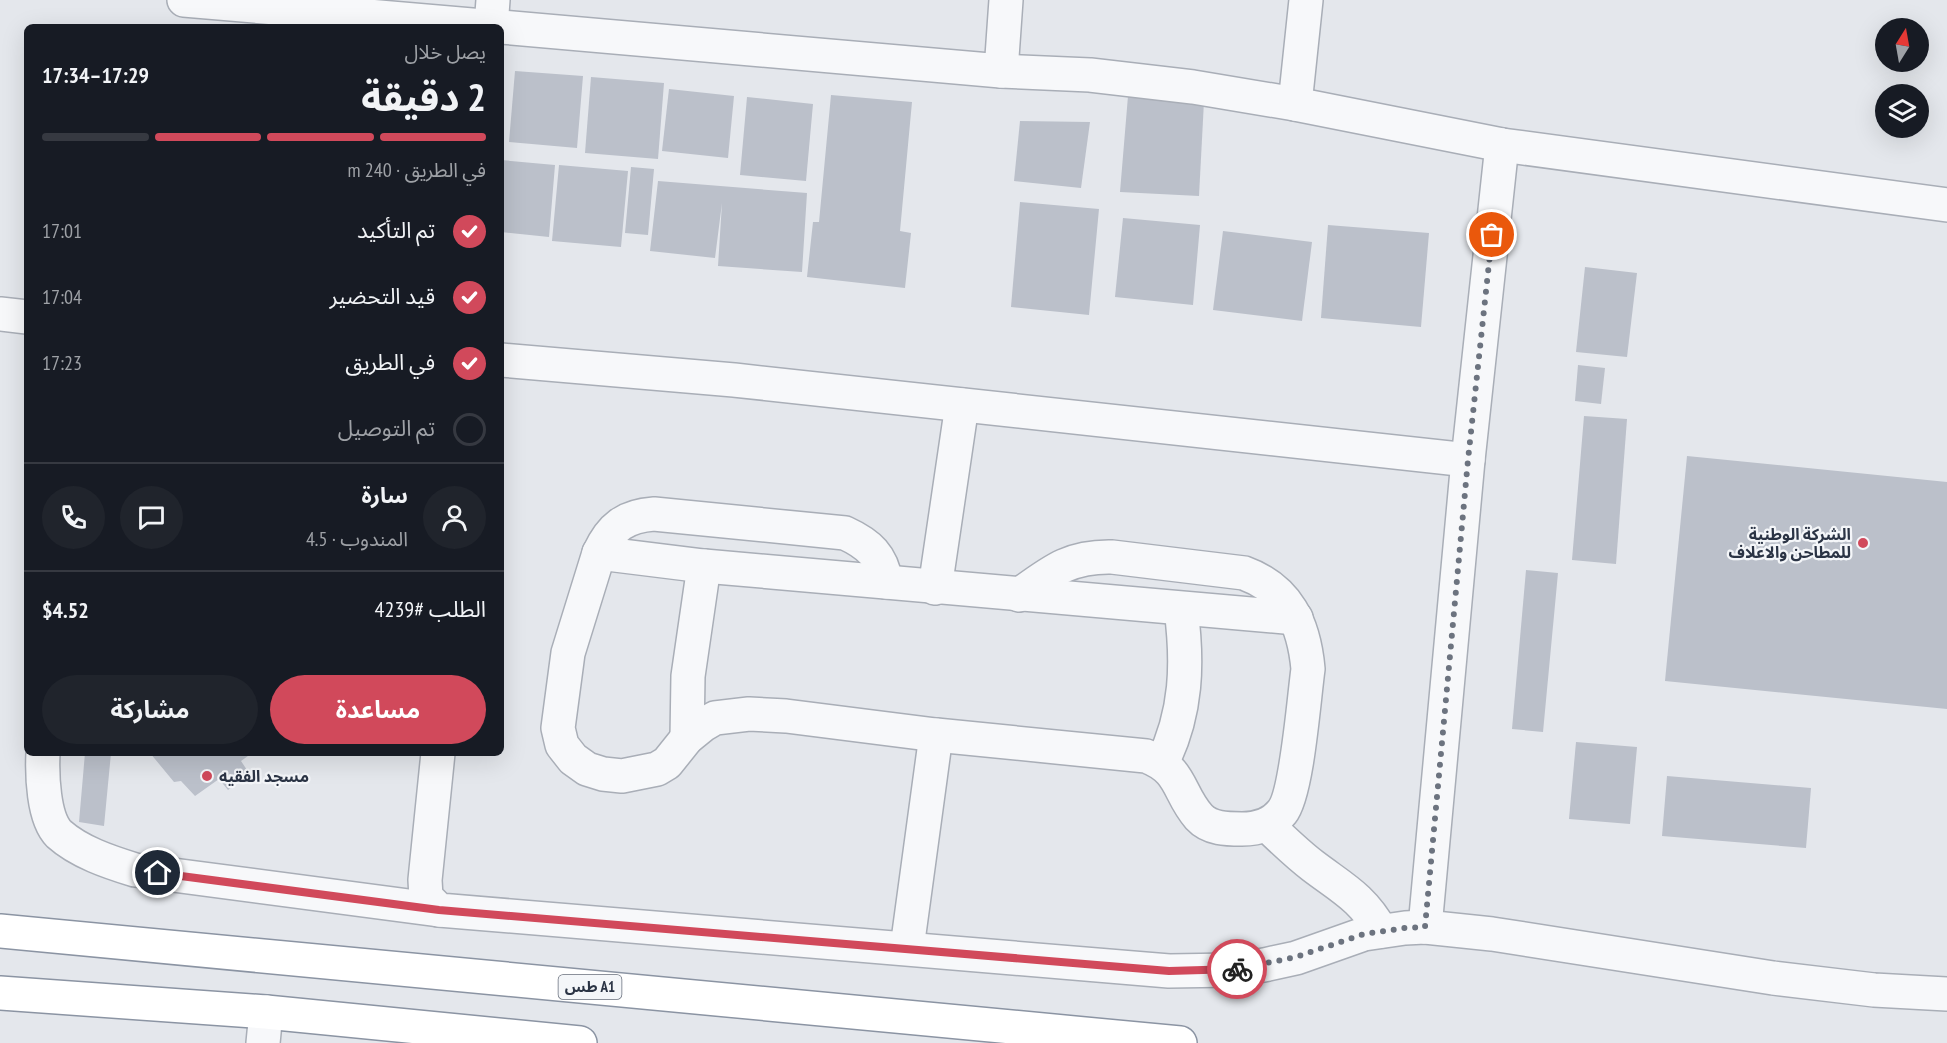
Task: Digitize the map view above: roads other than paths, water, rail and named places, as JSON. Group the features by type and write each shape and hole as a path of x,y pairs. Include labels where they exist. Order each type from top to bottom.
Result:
{"highway":[{"name":"طس A1","path":"0,931 1180,1043"},
{"path":"0,993 265,1028 580,1043"}],"street":[{"path":"184,0 459,24"},
{"path":"493,0 493,24"},
{"path":"1001,71 1006,0"},
{"path":"1295,104 1306,0"},
{"path":"504,27 1001,71 1090,75 1182,85 1295,104 1502,145 1947,205"},
{"path":"1425,927 1468,460 1502,145"},
{"path":"0,314 24,317"},
{"path":"504,360 734,380 1468,460"},
{"path":"935,588 962,405"},
{"path":"886,582 884,568 874,553 861,541 845,533 654,514 640,515 626,520 605,540 599,553 568,653 558,728 562,745 573,759 586,769 622,776 657,769 667,763 687,738 715,718 750,714 786,716 936,735 1146,756 1162,763 1171,771 1200,818 1219,828 1256,829 1267,825 1284,811 1292,790 1308,669 1306,651 1296,618 1274,589 1244,573 1112,557 1095,557 1069,563 1045,576 1019,595"},
{"path":"599,553 704,566 935,588 1296,618"},
{"path":"687,738 688,676 704,566"},
{"path":"1162,763 1177,727 1185,690 1186,650 1181,609"},
{"path":"907,948 936,735"},
{"path":"43,756 44,793 49,813 58,832 94,855 114,864 135,870 439,910 1200,972 1264,965 1306,954 1364,934 1425,927 1492,934 1773,978 1874,990 1947,994"},
{"path":"438,756 425,880 426,897 439,910"},
{"path":"1267,825 1299,855 1356,897 1374,917 1382,931"}],"place":[{"name":"الشركة الوطنية للمطاحن والاعلاف","path":"1863,543"},
{"name":"مسجد الفقيه","path":"207,776"}]}
